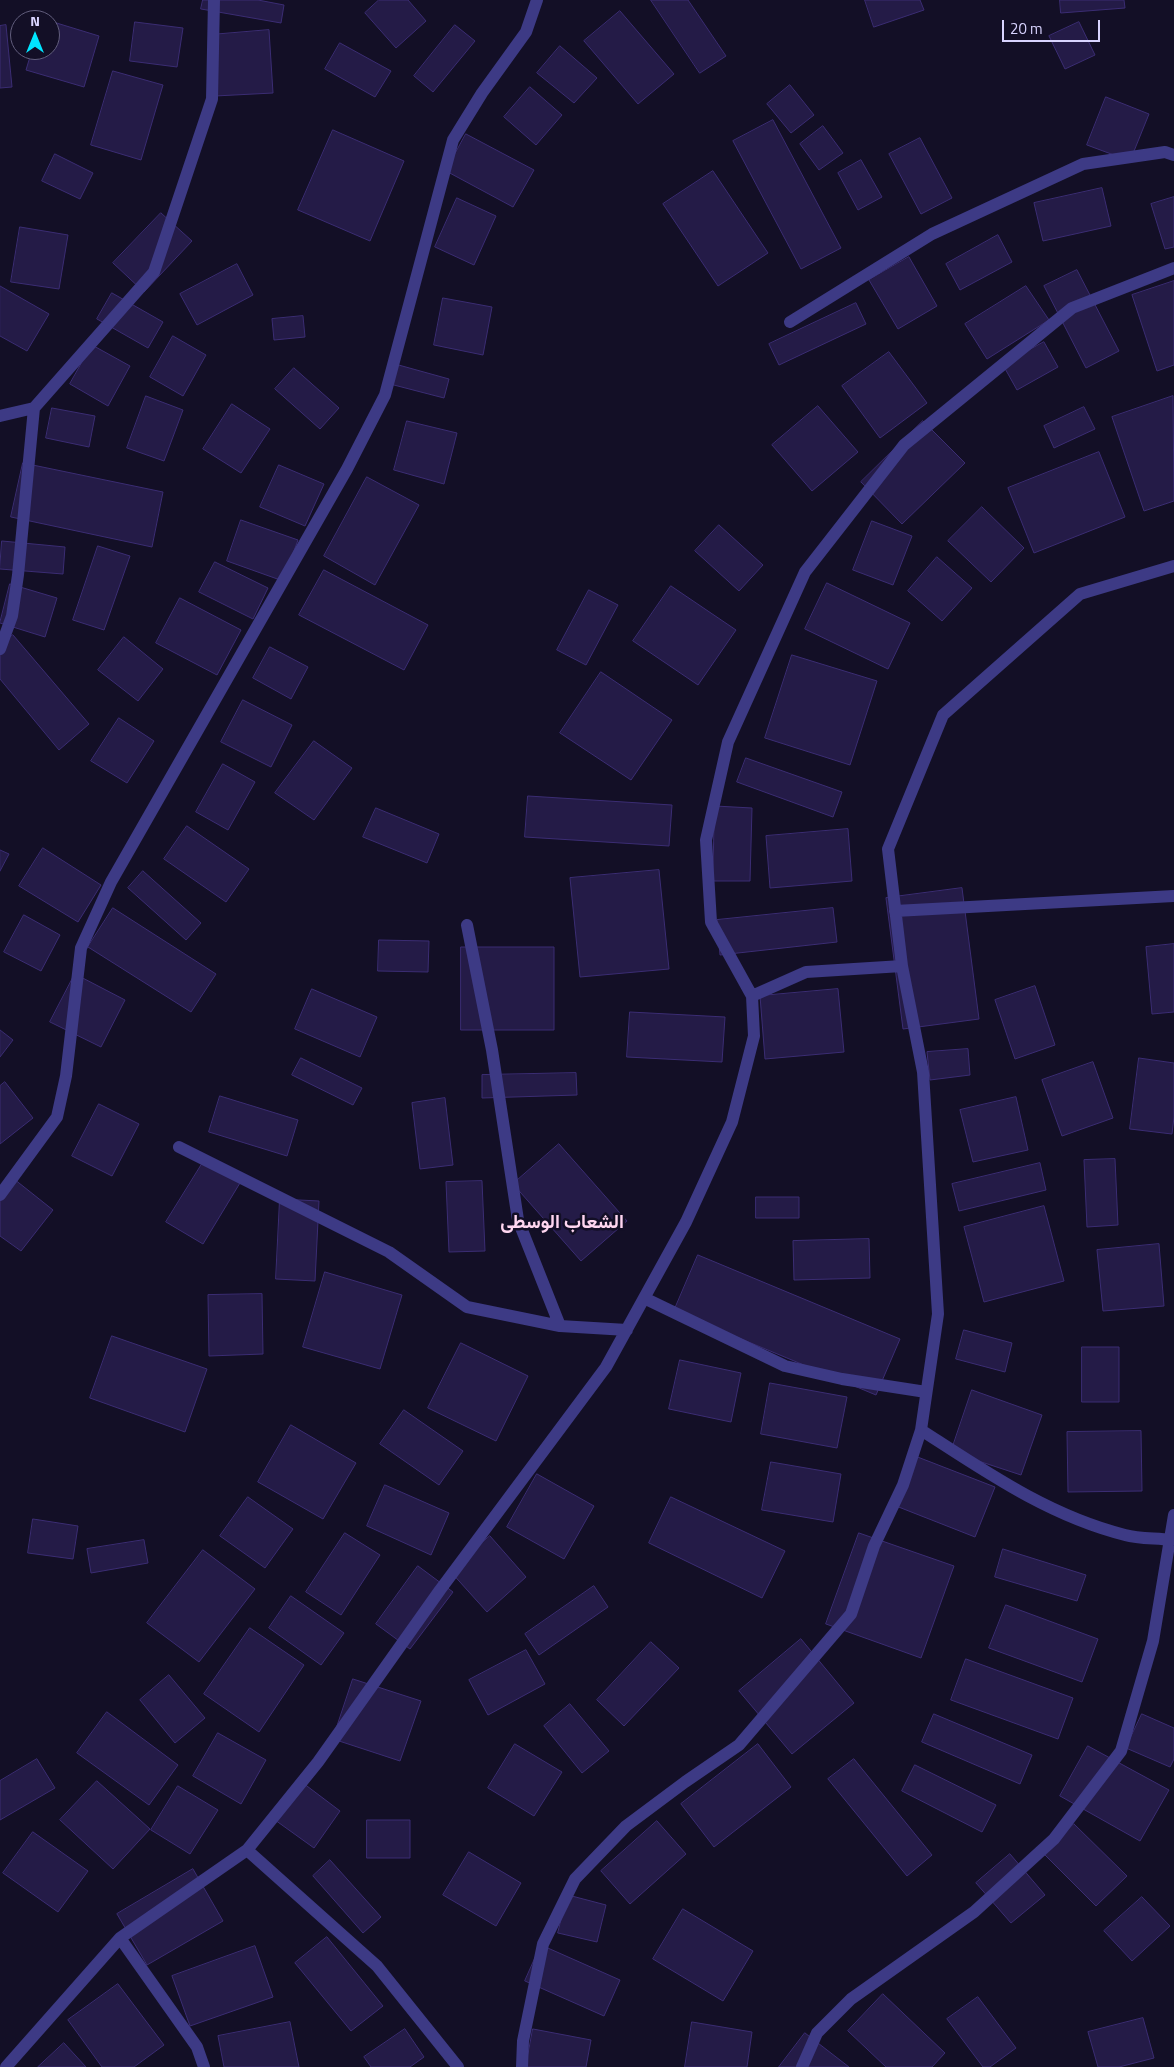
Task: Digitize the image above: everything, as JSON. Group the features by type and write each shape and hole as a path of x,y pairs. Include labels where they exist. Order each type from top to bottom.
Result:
{"street":[{"path":"0,416 34,408 154,272 212,99 214,0"},
{"path":"0,1195 57,1117 66,1076 81,948 94,918 111,882 347,469 385,395 453,140 482,93 526,32 537,0"},
{"path":"790,322 932,234 1083,164 1165,152 1174,155"},
{"path":"6,2067 120,1938 247,1850 318,1762 440,1590 606,1367 686,1222 732,1122 754,1036 752,996 712,922 706,840 728,742 805,572 904,445 1072,308 1174,268"},
{"path":"0,649 12,616 18,575 34,408"},
{"path":"522,2067 523,2042 543,1944 575,1879 626,1826 739,1745 851,1614 874,1546 903,1485 921,1430 938,1314 923,1072 902,966 888,849 943,715 1080,594 1174,566"},
{"path":"895,911 1174,896"},
{"path":"467,925 492,1050 518,1220 560,1326"},
{"path":"752,996 806,972 902,966"},
{"path":"180,1147 389,1252 467,1307 560,1326 627,1330"},
{"path":"644,1298 785,1366 842,1379 926,1392"},
{"path":"921,1430 1005,1485 1072,1519 1127,1536 1171,1540"},
{"path":"802,2067 817,2034 852,1998 974,1912 1054,1839 1121,1751 1153,1641 1174,1514"},
{"path":"247,1850 376,1966 458,2067"},
{"path":"120,1938 197,2047 204,2067"}],"building":[{"path":"203,0 258,0 284,5 281,23 201,9"},
{"path":"379,0 408,0 426,21 396,48 365,13"},
{"path":"651,0 688,0 726,56 700,73"},
{"path":"865,0 920,0 924,10 874,27"},
{"path":"1060,0 1124,0 1125,8 1061,13"},
{"path":"620,11 674,74 638,104 584,41"},
{"path":"135,22 183,28 177,67 130,61"},
{"path":"1079,22 1095,55 1065,69 1049,36"},
{"path":"60,24 99,36 84,87 26,70 29,60 60,60"},
{"path":"6,25 12,87 0,88 0,26"},
{"path":"455,25 475,41 433,92 414,76"},
{"path":"269,30 273,93 215,96 210,35"},
{"path":"340,43 391,71 375,97 325,69"},
{"path":"560,46 597,78 574,103 537,73"},
{"path":"113,71 163,85 141,160 91,145"},
{"path":"790,85 814,115 791,133 767,104"},
{"path":"530,87 562,115 536,145 504,117"},
{"path":"1106,97 1149,114 1130,161 1087,145"},
{"path":"773,120 841,248 801,269 733,141"},
{"path":"823,126 843,153 819,170 800,144"},
{"path":"333,130 404,161 370,241 298,210"},
{"path":"466,134 534,170 513,207 446,171"},
{"path":"920,138 952,198 921,214 889,154"},
{"path":"55,154 93,173 80,199 42,181"},
{"path":"861,160 882,197 858,210 838,173"},
{"path":"713,171 768,253 718,286 663,204"},
{"path":"1102,188 1111,226 1043,241 1034,203"},
{"path":"1174,197 1174,247 1165,249 1151,204"},
{"path":"457,198 496,216 474,265 435,247"},
{"path":"161,213 192,241 144,292 113,263"},
{"path":"20,227 68,235 59,289 11,282"},
{"path":"998,235 1012,262 960,290 946,264"},
{"path":"909,257 937,306 898,329 869,280"},
{"path":"237,264 253,295 197,325 180,294"},
{"path":"1077,270 1119,351 1086,368 1044,286"},
{"path":"1174,281 1174,365 1157,371 1132,295"},
{"path":"0,286 49,314 27,351 0,336"},
{"path":"1026,286 1049,320 987,359 965,324"},
{"path":"112,293 163,322 148,348 97,319"},
{"path":"443,298 492,307 483,355 434,345"},
{"path":"856,303 866,324 779,365 769,344"},
{"path":"303,316 305,337 274,340 272,319"},
{"path":"173,336 206,355 183,396 150,377"},
{"path":"1044,342 1058,367 1017,390 1003,365"},
{"path":"92,345 130,366 108,406 70,384"},
{"path":"889,352 927,403 880,438 842,386"},
{"path":"395,364 449,379 444,398 390,384"},
{"path":"294,368 339,408 320,429 275,389"},
{"path":"146,396 183,410 164,461 127,448"},
{"path":"1173,396 1174,501 1144,511 1112,417"},
{"path":"232,404 270,429 241,473 203,449"},
{"path":"818,406 858,452 812,491 772,445"},
{"path":"1084,407 1095,429 1054,448 1044,426"},
{"path":"52,408 95,416 89,447 46,438"},
{"path":"407,421 457,433 444,484 394,470"},
{"path":"923,421 965,463 902,524 861,482"},
{"path":"1099,452 1125,517 1034,553 1008,488"},
{"path":"23,463 163,492 152,547 11,517"},
{"path":"279,465 324,484 305,526 260,507"},
{"path":"367,477 419,505 375,585 324,556"},
{"path":"982,507 1024,548 991,582 948,541"},
{"path":"241,520 298,540 283,581 227,561"},
{"path":"872,521 912,536 893,585 853,570"},
{"path":"719,525 763,565 739,591 695,551"},
{"path":"2,541 65,547 63,574 0,569"},
{"path":"98,546 130,556 104,630 73,620"},
{"path":"937,557 972,588 942,621 908,591"},
{"path":"215,562 268,588 253,619 199,592"},
{"path":"324,570 428,625 404,670 299,615"},
{"path":"827,583 910,623 888,669 805,629"},
{"path":"10,584 57,598 45,637 0,623"},
{"path":"671,586 736,630 698,685 633,641"},
{"path":"589,590 618,605 586,665 557,650"},
{"path":"180,598 241,630 217,675 156,643"},
{"path":"13,635 89,724 59,750 0,679 0,646"},
{"path":"124,637 163,669 138,701 98,670"},
{"path":"270,647 308,667 291,699 253,678"},
{"path":"792,655 877,681 850,765 765,738"},
{"path":"601,672 672,720 631,780 560,733"},
{"path":"243,700 292,725 271,767 221,742"},
{"path":"119,718 154,741 127,783 91,761"},
{"path":"314,741 352,768 314,820 275,793"},
{"path":"746,758 842,792 833,817 737,782"},
{"path":"223,764 255,782 228,830 196,812"},
{"path":"528,796 672,805 669,846 525,837"},
{"path":"715,806 752,808 750,881 713,881"},
{"path":"376,808 439,834 427,863 363,837"},
{"path":"187,826 249,869 226,902 164,859"},
{"path":"848,829 852,881 770,888 766,836"},
{"path":"43,848 101,885 78,922 19,886"},
{"path":"0,850 9,854 0,871"},
{"path":"659,870 669,969 580,977 570,878"},
{"path":"143,871 201,923 186,940 128,888"},
{"path":"962,888 979,1019 903,1029 886,898"},
{"path":"113,908 216,974 191,1012 88,947"},
{"path":"833,908 837,942 720,955 717,920"},
{"path":"24,915 60,935 41,971 4,952"},
{"path":"379,940 429,941 428,972 378,971"},
{"path":"1174,944 1174,1012 1152,1014 1146,947"},
{"path":"461,947 554,947 554,1030 461,1030"},
{"path":"75,974 125,1000 101,1047 50,1022"},
{"path":"1035,986 1055,1045 1015,1059 995,1000"},
{"path":"312,989 377,1017 360,1057 295,1029"},
{"path":"838,989 844,1052 765,1059 760,996"},
{"path":"630,1012 725,1017 722,1062 627,1057"},
{"path":"0,1030 13,1040 0,1057"},
{"path":"968,1049 970,1075 930,1080 927,1052"},
{"path":"301,1058 362,1088 353,1105 292,1075"},
{"path":"1139,1058 1174,1063 1174,1117 1172,1134 1130,1129"},
{"path":"1093,1062 1113,1118 1062,1136 1042,1080"},
{"path":"576,1073 577,1095 482,1098 482,1075"},
{"path":"5,1082 33,1118 0,1144 0,1086"},
{"path":"220,1096 298,1120 287,1156 209,1132"},
{"path":"1016,1097 1028,1150 973,1162 960,1110"},
{"path":"445,1098 453,1165 420,1169 412,1103"},
{"path":"99,1104 139,1124 112,1176 72,1156"},
{"path":"559,1144 627,1221 581,1261 513,1184"},
{"path":"207,1156 243,1178 203,1244 166,1222"},
{"path":"1115,1159 1118,1225 1087,1227 1084,1160"},
{"path":"1040,1163 1046,1190 959,1211 952,1184"},
{"path":"14,1179 53,1210 21,1251 0,1236 0,1197"},
{"path":"482,1181 485,1251 449,1252 446,1182"},
{"path":"756,1197 799,1197 799,1218 756,1218"},
{"path":"280,1199 319,1201 315,1281 276,1279"},
{"path":"1044,1206 1064,1281 984,1302 964,1227"},
{"path":"869,1239 870,1278 794,1280 793,1241"},
{"path":"1159,1244 1164,1306 1103,1311 1097,1250"},
{"path":"698,1255 900,1339 876,1395 674,1311"},
{"path":"325,1272 402,1295 380,1369 303,1347"},
{"path":"262,1294 263,1354 209,1356 208,1295"},
{"path":"964,1330 1012,1343 1005,1372 956,1359"},
{"path":"112,1336 207,1369 185,1432 90,1398"},
{"path":"461,1343 528,1376 496,1441 428,1408"},
{"path":"1082,1347 1119,1347 1119,1402 1082,1402"},
{"path":"680,1360 741,1373 731,1422 669,1409"},
{"path":"770,1383 847,1397 837,1448 761,1434"},
{"path":"972,1390 1042,1415 1021,1475 951,1452"},
{"path":"404,1410 463,1451 439,1485 380,1444"},
{"path":"291,1425 356,1463 323,1519 258,1482"},
{"path":"1141,1431 1142,1491 1068,1492 1067,1432"},
{"path":"915,1456 995,1487 975,1537 896,1506"},
{"path":"771,1462 841,1474 833,1522 762,1510"},
{"path":"537,1474 594,1506 564,1559 507,1527"},
{"path":"385,1485 449,1513 431,1555 367,1526"},
{"path":"248,1497 293,1529 265,1568 220,1536"},
{"path":"671,1497 785,1551 762,1598 649,1543"},
{"path":"33,1519 78,1526 73,1559 28,1553"},
{"path":"345,1533 380,1555 341,1615 306,1592"},
{"path":"859,1533 954,1566 921,1658 826,1624"},
{"path":"490,1536 526,1577 487,1612 450,1571"},
{"path":"144,1540 148,1563 91,1573 87,1549"},
{"path":"1003,1549 1086,1575 1077,1601 995,1577"},
{"path":"203,1550 255,1589 199,1662 147,1623"},
{"path":"418,1566 453,1592 410,1649 376,1624"},
{"path":"594,1586 608,1607 539,1655 525,1634"},
{"path":"291,1596 344,1633 321,1665 269,1628"},
{"path":"1006,1605 1098,1639 1082,1682 989,1648"},
{"path":"250,1628 304,1665 259,1732 204,1694"},
{"path":"801,1639 854,1703 792,1754 739,1691"},
{"path":"651,1642 679,1668 624,1726 597,1700"},
{"path":"526,1650 545,1684 488,1715 469,1680"},
{"path":"966,1659 1073,1698 1058,1739 951,1700"},
{"path":"169,1675 205,1718 175,1743 140,1700"},
{"path":"353,1679 421,1701 400,1761 333,1739"},
{"path":"570,1704 609,1751 582,1773 544,1726"},
{"path":"107,1712 178,1765 149,1805 77,1753"},
{"path":"934,1714 1032,1755 1020,1784 922,1742"},
{"path":"1142,1714 1174,1728 1174,1759 1170,1767 1126,1748"},
{"path":"218,1733 266,1760 241,1804 193,1776"},
{"path":"515,1744 562,1772 534,1816 488,1788"},
{"path":"758,1744 791,1787 714,1847 681,1804"},
{"path":"1088,1746 1169,1790 1140,1841 1060,1796"},
{"path":"37,1759 55,1788 0,1820 0,1781"},
{"path":"854,1759 932,1855 907,1876 828,1779"},
{"path":"915,1765 996,1805 982,1832 902,1791"},
{"path":"97,1781 150,1829 113,1869 60,1820"},
{"path":"303,1783 340,1811 314,1848 275,1820"},
{"path":"178,1786 218,1810 190,1854 151,1830"},
{"path":"367,1820 410,1820 410,1858 367,1858"},
{"path":"657,1821 686,1854 630,1904 601,1871"},
{"path":"1074,1824 1127,1876 1096,1906 1044,1854"},
{"path":"33,1832 88,1871 58,1912 3,1873"},
{"path":"469,1852 521,1883 496,1926 443,1895"},
{"path":"1010,1854 1045,1895 1011,1923 976,1883"},
{"path":"330,1860 381,1917 363,1933 313,1876"},
{"path":"193,1869 223,1921 147,1965 117,1914"},
{"path":"568,1895 606,1905 597,1942 558,1933"},
{"path":"1142,1897 1170,1926 1132,1961 1104,1931"},
{"path":"683,1909 753,1951 723,2001 653,1959"},
{"path":"327,1937 383,2006 351,2031 295,1963"},
{"path":"541,1945 620,1980 604,2016 525,1981"},
{"path":"255,1946 273,1997 190,2026 172,1976"},
{"path":"118,1984 164,2045 134,2067 102,2067 68,2020"},
{"path":"883,1994 945,2053 932,2067 886,2067 848,2031"},
{"path":"978,1997 1016,2048 990,2067 983,2067 947,2019"},
{"path":"1143,2018 1154,2058 1119,2067 1098,2067 1088,2032"},
{"path":"290,2022 299,2067 224,2067 218,2036"},
{"path":"692,2022 752,2032 747,2067 685,2067"},
{"path":"405,2029 424,2057 410,2067 371,2067 364,2057"},
{"path":"533,2029 591,2040 586,2067 526,2067"},
{"path":"805,2033 849,2067 779,2067"},
{"path":"64,2043 86,2067 38,2067"}],"district":[{"name":"الشعاب الوسطى","path":"562,1223"}]}
